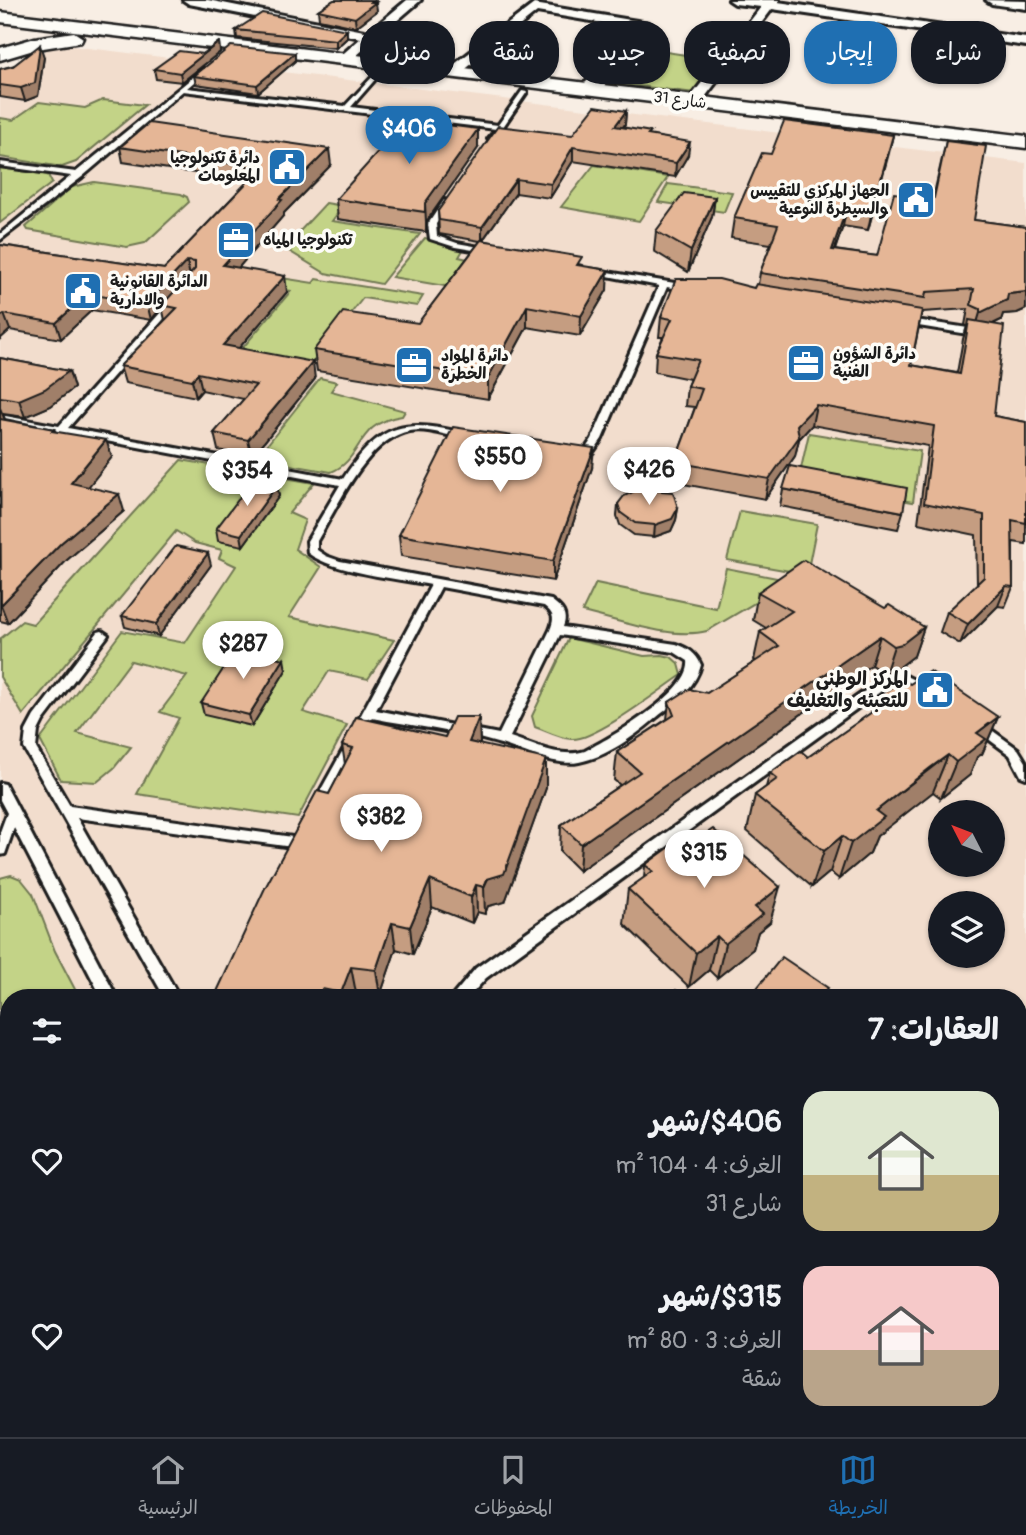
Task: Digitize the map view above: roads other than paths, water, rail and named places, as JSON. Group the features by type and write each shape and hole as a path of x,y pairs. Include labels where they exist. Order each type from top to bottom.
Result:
{"street":[{"path":"189,0 360,34"},
{"path":"390,21 415,0"},
{"path":"735,0 771,3 1026,42"},
{"path":"992,0 1026,5"},
{"path":"694,102 771,3"},
{"path":"455,70 534,8 649,27 587,89"},
{"name":"شارع 31","path":"0,17 223,55 360,61"},
{"name":"شارع 31","path":"0,29 360,72"},
{"path":"0,54 32,33"},
{"path":"0,54 35,44 74,38"},
{"path":"344,59 360,46"},
{"name":"شارع 31","path":"455,72 1026,142"},
{"name":"شارع 31","path":"455,84 1026,153"}],"lane":[{"path":"0,238 223,55"},
{"path":"346,109 368,84"},
{"path":"182,89 500,127"},
{"path":"485,149 524,92"},
{"path":"0,164 79,175"},
{"path":"454,192 432,224 433,237 455,245 495,253"},
{"path":"586,270 692,289"},
{"path":"570,454 590,450 597,439 664,284"},
{"path":"62,429 184,292"},
{"path":"899,321 968,331"},
{"path":"0,418 347,483"},
{"path":"472,438 413,428 396,431 371,448 312,541 312,551 322,559 339,564 547,603 557,610 561,619 502,740"},
{"path":"67,811 303,837 437,583"},
{"path":"368,713 576,758 592,755 673,698 694,677 695,665 690,655 676,648 556,630"},
{"path":"102,635 32,731 30,748 168,989"},
{"path":"468,989 481,973 880,686 900,677 913,682 933,696"},
{"path":"965,716 1014,752 1026,773"},
{"path":"0,788 105,989"},
{"path":"0,850 13,814"}],"place":[{"name":"دائرة تكنولوجيا المعلومات","path":"287,167"},
{"name":"الجهاز المركزي للتقييس والسيطرة النوعية","path":"916,200"},
{"name":"تكنولوجيا المياه","path":"236,240"},
{"name":"الدائرة القانونية والادارية","path":"83,291"},
{"name":"دائرة الشؤون الفنية","path":"806,363"},
{"name":"دائرة المواد الخطرة","path":"414,365"},
{"name":"المركز الوطني للتعبئه والتغليف","path":"935,690"}]}
